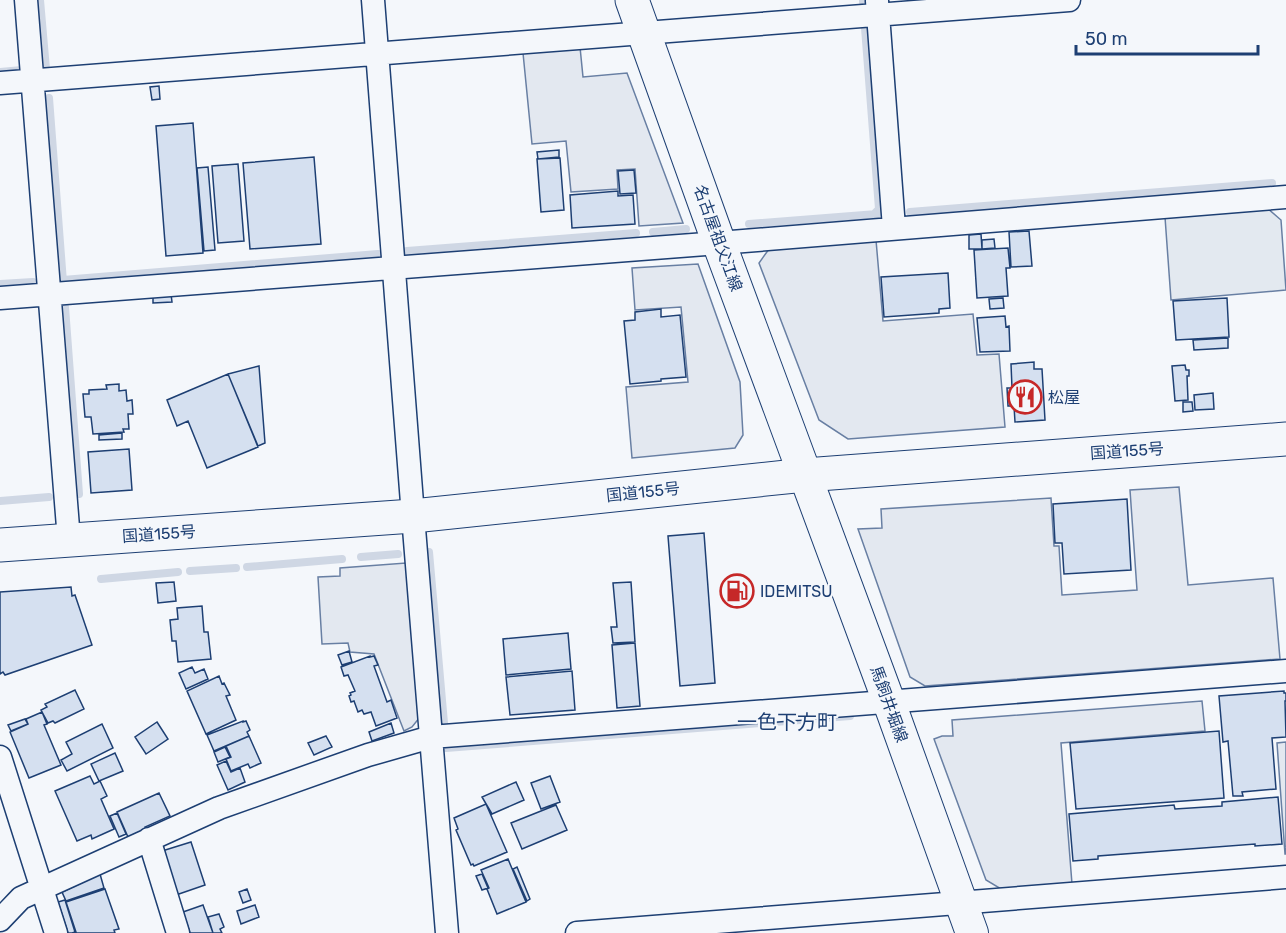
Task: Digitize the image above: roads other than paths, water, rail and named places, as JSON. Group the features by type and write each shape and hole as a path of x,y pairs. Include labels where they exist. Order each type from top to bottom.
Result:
{"main road":[{"name":"名古屋祖父江線","path":"632,0 805,475"},
{"name":"国道155号","path":"0,545 413,516 805,475 1286,439"},
{"name":"馬飼井堀線","path":"805,475 972,933"}],"street":[{"path":"26,0 69,540"},
{"path":"373,0 447,933"},
{"path":"0,83 645,34 877,8 1069,0"},
{"path":"877,8 894,228"},
{"path":"0,298 1286,197"},
{"path":"0,920 21,898 219,808 368,755 431,737 1286,671"},
{"path":"0,757 8,813 42,890 57,933"},
{"path":"148,839 178,933"},
{"path":"577,933 1286,877"}],"waterway":[{"path":"40,0 46,69"},
{"path":"865,28 879,209 874,214"},
{"path":"0,72 22,70"},
{"path":"49,98 63,282"},
{"path":"910,212 1272,183"},
{"path":"749,224 877,214"},
{"path":"653,232 686,229"},
{"path":"407,251 636,233"},
{"path":"63,280 378,254"},
{"path":"0,284 33,282"},
{"path":"65,307 79,494"},
{"path":"0,501 49,497"},
{"path":"429,552 444,723"},
{"path":"361,557 398,554"},
{"path":"247,567 342,559"},
{"path":"190,571 236,568"},
{"path":"101,579 178,572"},
{"path":"446,748 850,716"}],"place":[{"name":"松屋","path":"1025,397"},
{"name":"IDEMITSU","path":"737,591"}],"district":[{"name":"一色下方町","path":"787,722"}]}
